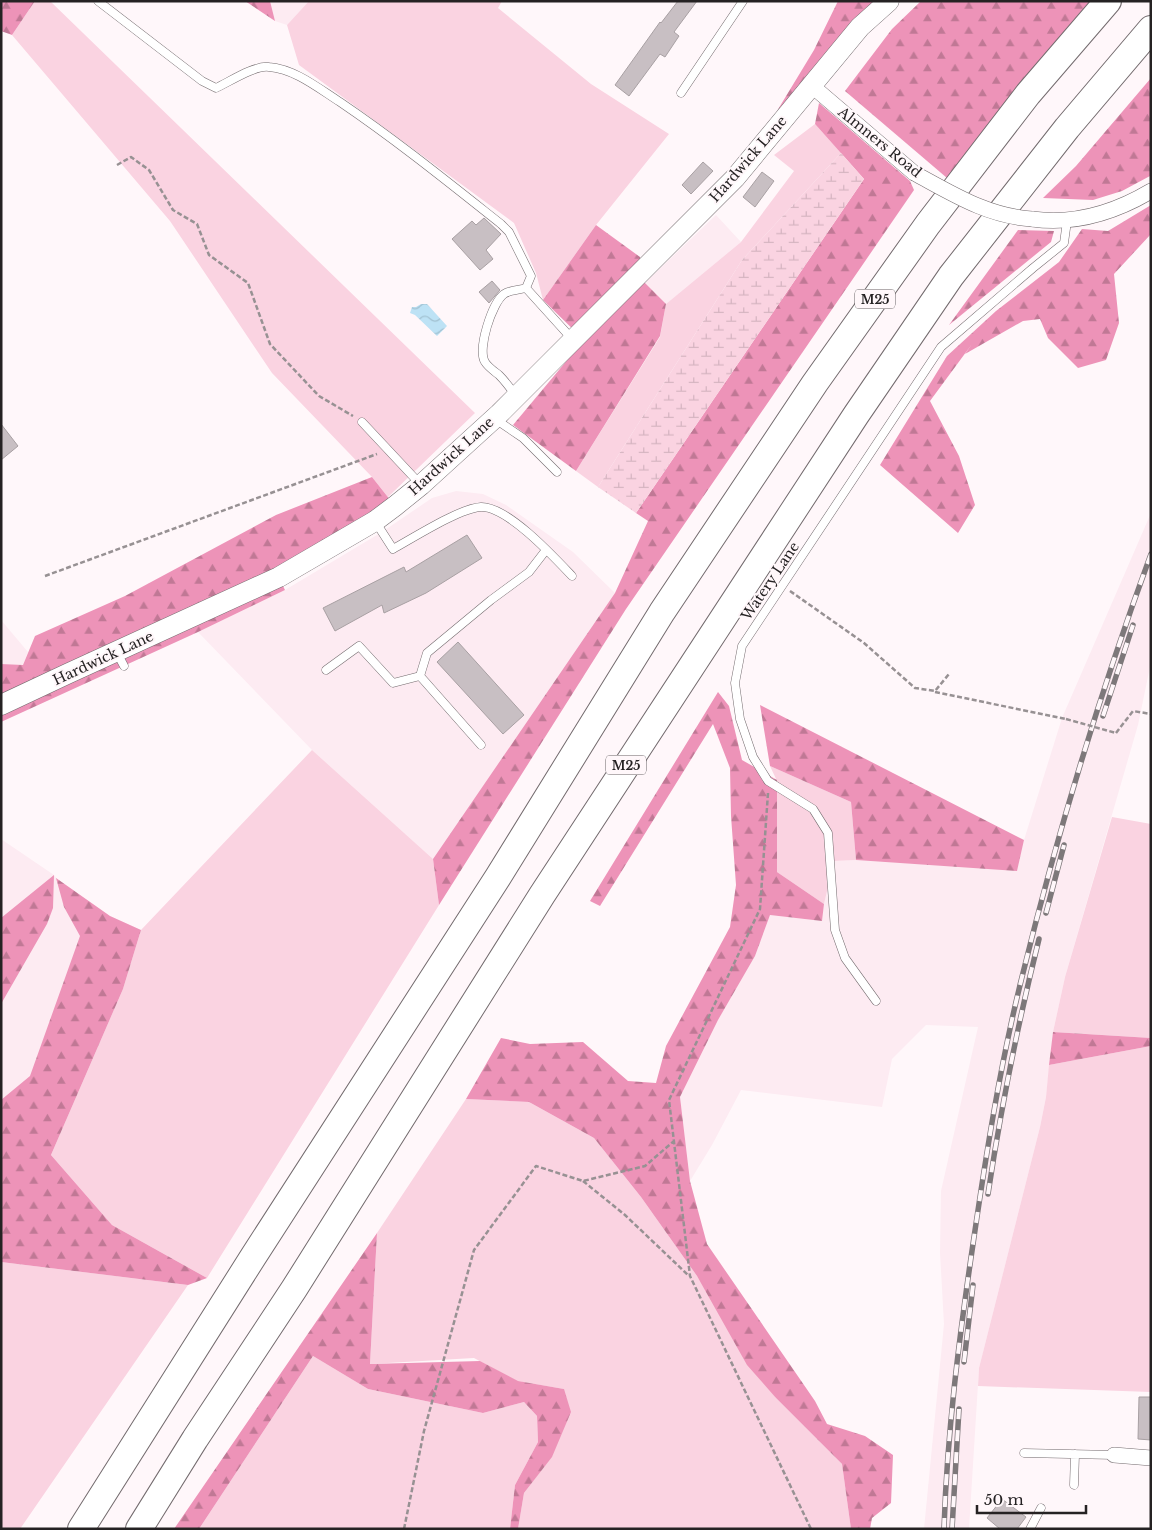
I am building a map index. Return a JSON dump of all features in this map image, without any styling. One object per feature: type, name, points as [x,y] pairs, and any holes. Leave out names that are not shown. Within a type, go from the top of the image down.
[{"type":"highway","name":"M25","points":[[81,1529],[253,1257],[498,877],[662,612],[799,408],[928,224],[1028,94],[1108,1]]},
{"type":"highway","name":"M25","points":[[139,1529],[201,1430],[294,1289],[542,895],[856,415],[951,276],[1067,128],[1151,29]]},
{"type":"street","name":"Hardwick Lane","points":[[1,705],[120,659],[279,578],[375,521],[421,485],[494,418],[735,178],[860,27],[889,1]]},
{"type":"street","name":"Almners Road","points":[[811,85],[914,173],[974,206],[997,211],[1012,217],[1067,221],[1102,214],[1129,204],[1151,191]]},
{"type":"street","points":[[1114,1455],[1151,1458]]},
{"type":"lane","points":[[98,1],[202,81],[216,88],[267,66],[284,70],[309,82],[381,130],[501,224],[509,232],[531,276],[526,288],[503,295],[496,304],[482,350],[484,361],[500,376],[516,396]]},
{"type":"lane","points":[[681,93],[743,1]]},
{"type":"lane","name":"Watery Lane","points":[[876,1001],[845,958],[835,930],[828,833],[813,809],[768,781],[753,757],[740,718],[735,683],[742,646],[941,347],[1064,243],[1067,221]]},
{"type":"lane","points":[[526,288],[572,340]]},
{"type":"lane","points":[[494,418],[523,438],[558,472]]},
{"type":"lane","points":[[362,422],[421,485]]},
{"type":"lane","points":[[375,521],[393,549],[460,513],[481,507],[495,510],[522,527],[572,576]]},
{"type":"lane","points":[[420,676],[427,653],[490,600],[529,572],[546,550]]},
{"type":"lane","points":[[326,670],[359,646],[393,683],[420,676]]},
{"type":"lane","points":[[420,676],[481,745]]},
{"type":"lane","points":[[1024,1453],[1114,1455]]},
{"type":"lane","points":[[1074,1485],[1075,1454]]},
{"type":"lane","points":[[1030,1529],[1042,1508]]},
{"type":"path","points":[[117,165],[131,157],[148,170],[173,210],[197,224],[209,255],[248,283],[270,344],[319,396],[362,422]]},
{"type":"path","points":[[45,576],[388,450]]},
{"type":"path","points":[[782,585],[864,643],[915,688],[1066,719],[1116,733],[1133,711],[1151,714]]},
{"type":"path","points":[[935,691],[949,674]]},
{"type":"path","points":[[768,781],[760,910],[669,1100],[690,1276],[811,1529]]},
{"type":"path","points":[[583,1181],[645,1166],[674,1141]]},
{"type":"path","points":[[404,1529],[424,1431],[474,1250],[536,1166],[583,1181],[625,1215],[690,1276]]},
{"type":"shaded area","points":[[270,1],[309,1],[287,25],[275,21]]},
{"type":"shaded area","points":[[716,215],[741,242],[666,304],[645,283]]},
{"type":"shaded area","points":[[456,491],[483,494],[506,505],[573,552],[615,593],[433,859],[312,750],[198,632],[285,590],[382,532],[432,498]]},
{"type":"shaded area","points":[[1151,513],[1151,662],[1138,725],[1065,977],[1053,1032],[1046,1097],[1040,1127],[979,1368],[969,1529],[924,1529],[944,1324],[940,1253],[941,1191],[978,1027],[926,1025],[892,1059],[882,1107],[741,1090],[712,1145],[690,1181],[680,1097],[718,1020],[755,956],[770,915],[822,921],[834,861],[856,860],[1017,870],[1024,840],[1062,718]]},
{"type":"shaded area","points":[[1,620],[28,652],[23,666],[1,664]]},
{"type":"shaded area","points":[[1,839],[110,916],[141,930],[1,1223]]},
{"type":"green space","points":[[1,1],[35,1],[12,35],[1,31]]},
{"type":"green space","points":[[35,1],[50,1],[475,413],[388,497],[372,477],[272,373],[170,221],[12,35]]},
{"type":"green space","points":[[245,1],[270,1],[275,21]]},
{"type":"green space","points":[[309,1],[502,1],[498,8],[591,84],[669,134],[596,225],[543,300],[536,273],[514,223],[299,65],[287,25]]},
{"type":"green space","points":[[838,1],[875,1],[777,111],[814,50]]},
{"type":"green space","points":[[921,1],[1102,1],[947,178],[845,91],[892,29]]},
{"type":"green space","points":[[1151,78],[1150,176],[1122,191],[1093,200],[1043,198],[1076,166]]},
{"type":"green space","points":[[819,103],[910,181],[914,190],[626,609],[439,905],[433,859],[615,593],[648,521],[636,513],[864,179],[815,124]]},
{"type":"green space","points":[[815,124],[841,153],[742,260],[598,487],[576,471],[660,337],[666,304],[741,242],[794,171],[774,155]]},
{"type":"green space","points":[[841,153],[864,179],[636,513],[598,487],[742,260]]},
{"type":"green space","points":[[1151,205],[1151,234],[1114,274],[1119,323],[1106,360],[1078,368],[1048,338],[1040,319],[1023,321],[965,354],[972,344],[930,401],[959,456],[975,505],[958,533],[880,465],[947,356],[996,311],[1059,262],[1082,229],[1108,231]]},
{"type":"green space","points":[[596,225],[640,257],[645,283],[666,304],[660,336],[576,471],[513,425],[584,340],[543,300]]},
{"type":"green space","points":[[1018,230],[1054,231],[1051,242],[949,325]]},
{"type":"green space","points":[[372,477],[395,506],[279,578],[285,590],[1,722],[1,664],[23,665],[35,636],[125,596],[276,515]]},
{"type":"green space","points":[[718,692],[729,706],[742,760],[777,780],[777,872],[824,904],[822,921],[770,915],[755,956],[718,1020],[680,1097],[690,1181],[707,1244],[815,1401],[827,1424],[865,1436],[893,1455],[891,1503],[872,1518],[870,1529],[851,1529],[842,1464],[776,1398],[747,1365],[697,1276],[641,1197],[594,1138],[529,1102],[466,1099],[501,1038],[530,1044],[583,1042],[628,1081],[656,1083],[666,1046],[730,927],[736,885],[730,768],[713,724],[600,906],[590,901]]},
{"type":"green space","points":[[760,705],[1024,840],[1017,871],[856,860],[851,802],[770,766]]},
{"type":"green space","points":[[312,750],[433,859],[439,905],[207,1278],[112,1225],[51,1155],[123,989],[141,930]]},
{"type":"green space","points":[[770,766],[851,802],[856,860],[834,861],[824,904],[777,872],[777,781]]},
{"type":"green space","points":[[1112,817],[1151,824],[1151,1038],[1053,1032],[1065,977]]},
{"type":"green space","points":[[54,875],[53,908],[47,924],[1,1004],[1,918]]},
{"type":"green space","points":[[56,878],[110,916],[141,930],[123,989],[51,1155],[112,1225],[207,1278],[188,1285],[1,1262],[1,1100],[30,1076],[80,936],[64,907]]},
{"type":"green space","points":[[1053,1032],[1151,1038],[1151,1046],[1049,1065]]},
{"type":"green space","points":[[1151,1046],[1151,1392],[978,1386],[979,1368],[1040,1127],[1046,1097],[1049,1065]]},
{"type":"green space","points":[[466,1099],[529,1102],[594,1138],[641,1197],[697,1276],[776,1398],[842,1464],[851,1529],[518,1529],[524,1493],[552,1456],[564,1389],[517,1381],[474,1358],[370,1364],[377,1233]]},
{"type":"green space","points":[[377,1233],[370,1364],[480,1361],[518,1381],[564,1389],[571,1412],[552,1457],[524,1493],[518,1529],[510,1529],[515,1485],[538,1442],[537,1416],[524,1402],[483,1413],[368,1389],[313,1356],[199,1529],[174,1529]]},
{"type":"green space","points":[[1,1262],[188,1285],[20,1529],[1,1529]]},
{"type":"green space","points":[[313,1356],[368,1389],[483,1413],[524,1402],[537,1416],[538,1442],[515,1485],[510,1529],[199,1529]]},
{"type":"water","points":[[427,304],[447,326],[437,336],[415,315],[410,313],[412,307]]},
{"type":"building","points":[[678,1],[697,1],[674,32],[679,36],[665,57],[660,54],[629,96],[615,85],[660,22]]},
{"type":"building","points":[[703,162],[713,171],[691,194],[682,185]]},
{"type":"building","points":[[762,172],[774,181],[755,207],[743,197]]},
{"type":"building","points":[[484,218],[501,234],[486,250],[493,259],[480,270],[452,239],[472,221],[476,225]]},
{"type":"building","points":[[492,281],[500,290],[489,303],[479,292]]},
{"type":"building","points":[[1,424],[18,446],[1,460]]},
{"type":"building","points":[[467,535],[482,558],[426,593],[384,613],[382,605],[335,631],[323,608],[404,567],[406,572]]},
{"type":"building","points":[[458,642],[524,715],[503,734],[437,662]]},
{"type":"building","points":[[1139,1397],[1151,1397],[1151,1440],[1138,1439]]},
{"type":"building","points":[[1002,1499],[1026,1517],[1017,1529],[1000,1529],[987,1518]]},
{"type":"railway","points":[[944,1529],[954,1386],[963,1315],[988,1144],[1007,1043],[1036,923],[1080,764],[1151,554]]},
{"type":"railway","points":[[1103,716],[1133,625]]},
{"type":"railway","points":[[1046,913],[1064,845]]},
{"type":"railway","points":[[988,1194],[1010,1066],[1039,939]]},
{"type":"railway","points":[[964,1362],[973,1285]]},
{"type":"railway","points":[[952,1529],[959,1409]]}]
